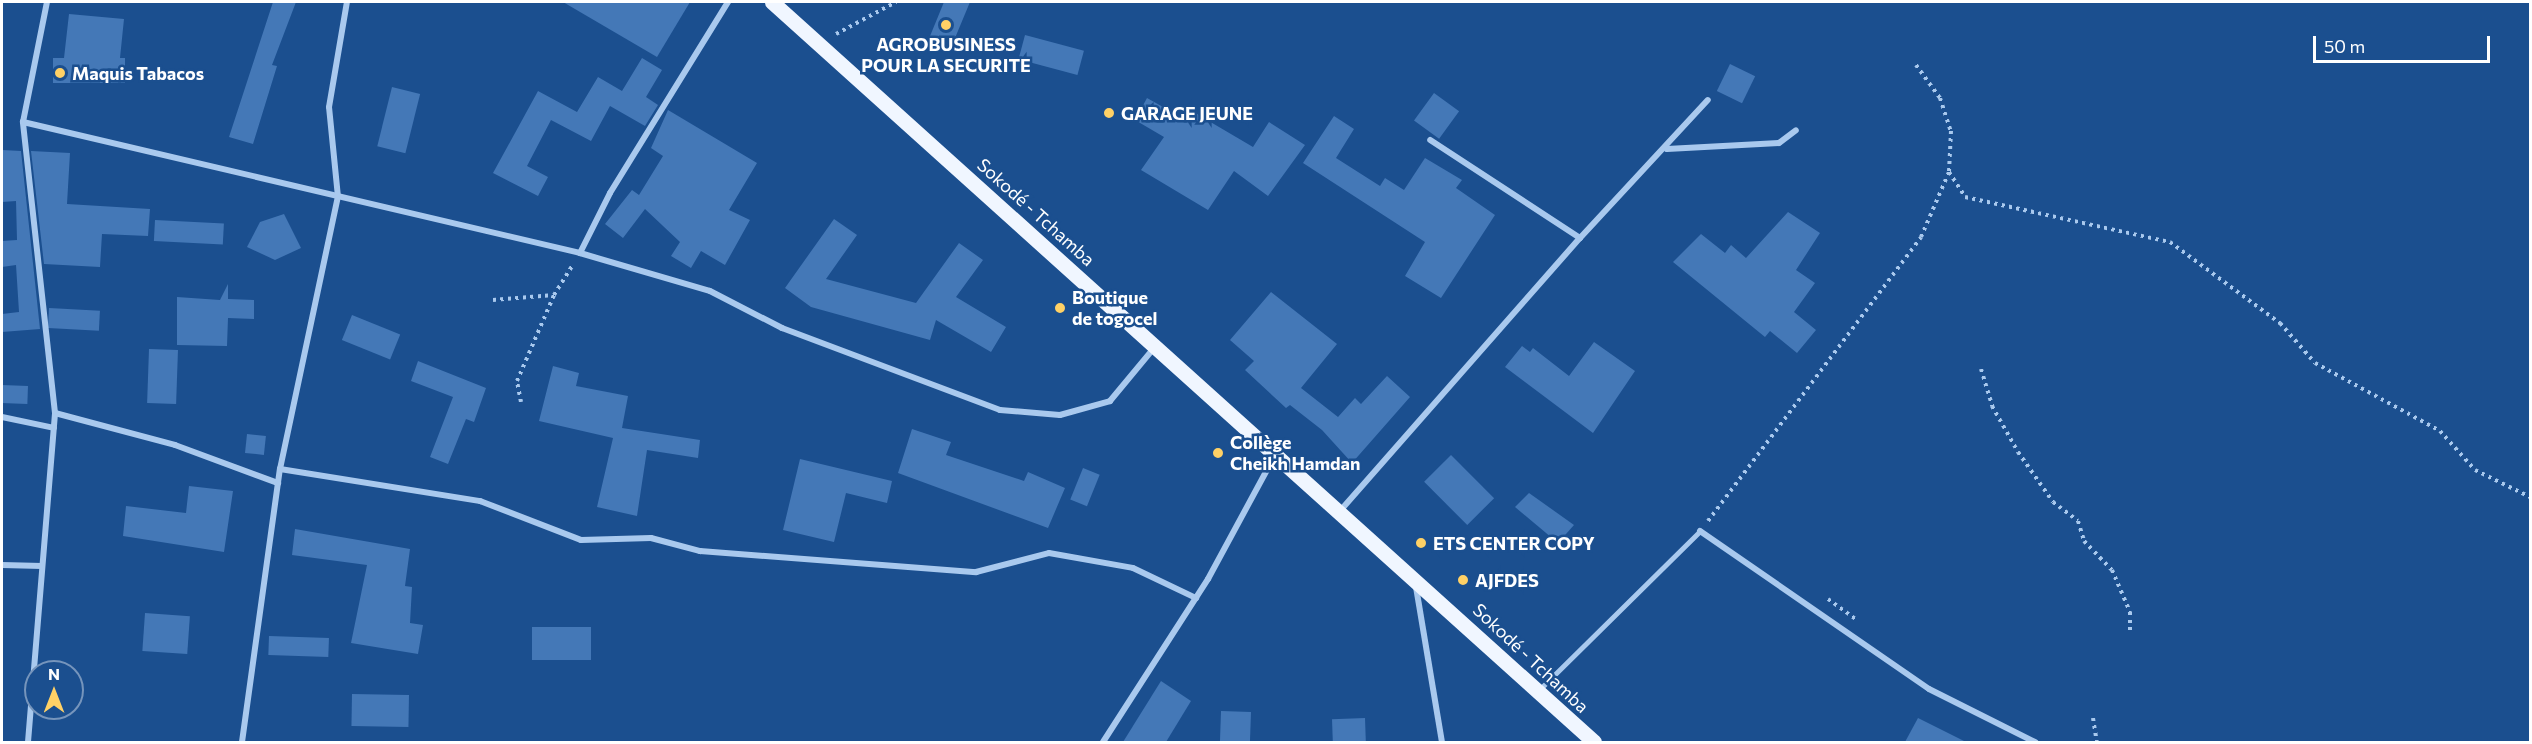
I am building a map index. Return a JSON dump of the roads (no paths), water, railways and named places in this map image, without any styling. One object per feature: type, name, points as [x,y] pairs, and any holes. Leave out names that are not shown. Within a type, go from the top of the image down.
[{"type":"main road","name":"Sokodé - Tchamba","points":[[772,2],[1276,453],[1594,742]]},
{"type":"street","points":[[28,742],[55,413],[23,122],[47,2]]},
{"type":"street","points":[[242,742],[280,469],[338,197],[329,107],[347,2]]},
{"type":"street","points":[[580,253],[610,194],[728,2]]},
{"type":"street","points":[[1340,511],[1580,238],[1667,149],[1708,100]]},
{"type":"street","points":[[23,122],[580,253],[710,291],[782,328],[1000,411],[1060,415],[1110,401],[1156,346]]},
{"type":"street","points":[[1667,149],[1779,143],[1796,130]]},
{"type":"street","points":[[1430,140],[1580,238]]},
{"type":"street","points":[[55,413],[175,445],[278,483]]},
{"type":"street","points":[[2,417],[54,429]]},
{"type":"street","points":[[1102,742],[1196,598],[1276,453]]},
{"type":"street","points":[[280,469],[480,501],[580,540],[651,538],[700,551],[976,572],[1049,553],[1133,568],[1196,598]]},
{"type":"street","points":[[1700,531],[1911,677],[2035,742]]},
{"type":"street","points":[[2,565],[42,566]]},
{"type":"street","points":[[1414,578],[1442,742]]},
{"type":"lane","points":[[1538,691],[1700,531]]},
{"type":"place","name":"AGROBUSINESS POUR LA SECURITE","points":[[946,25]]},
{"type":"place","name":"Maquis Tabacos","points":[[60,73]]},
{"type":"place","name":"GARAGE JEUNE","points":[[1109,113]]},
{"type":"place","name":"Boutique de togocel","points":[[1060,308]]},
{"type":"place","name":"Collège Cheikh Hamdan","points":[[1218,453]]},
{"type":"place","name":"ETS CENTER COPY","points":[[1421,543]]},
{"type":"place","name":"AJFDES","points":[[1463,580]]}]
